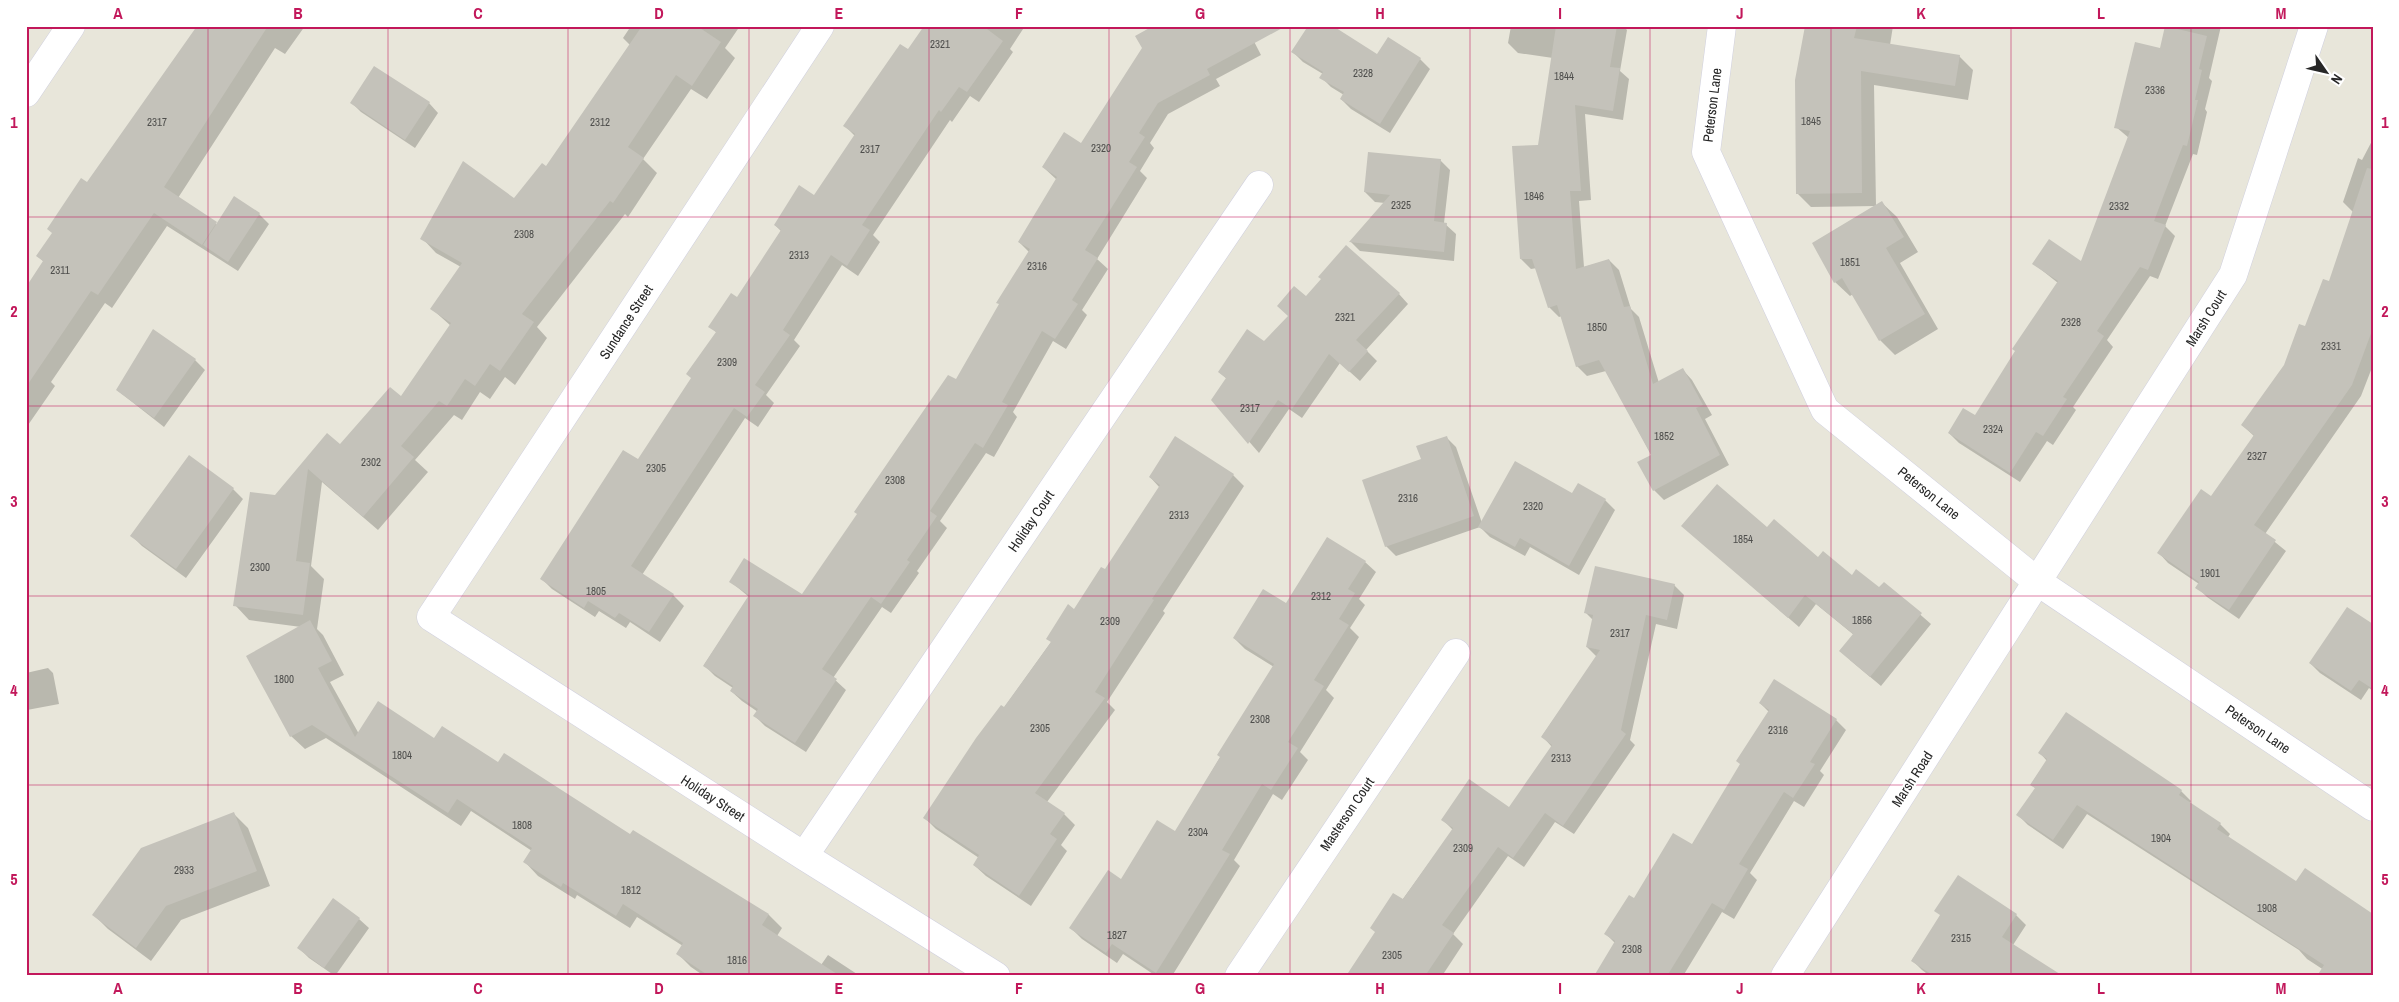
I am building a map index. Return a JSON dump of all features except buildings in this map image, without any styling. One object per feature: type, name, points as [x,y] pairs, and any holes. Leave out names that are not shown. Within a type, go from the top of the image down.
[{"type":"street","points":[[26,93],[71,26]]},
{"type":"street","name":"Sundance Street","points":[[431,617],[820,26]]},
{"type":"street","name":"Peterson Lane","points":[[1722,26],[1706,152],[1825,410],[2038,582],[2373,807]]},
{"type":"street","name":"Marsh Court","points":[[2038,582],[2233,275],[2314,26]]},
{"type":"street","name":"Holiday Court","points":[[804,856],[1259,185]]},
{"type":"street","name":"Marsh Road","points":[[1790,974],[2038,582]]},
{"type":"street","name":"Holiday Street","points":[[431,617],[804,856],[996,976]]},
{"type":"street","name":"Masterson Court","points":[[1238,976],[1456,653]]}]
